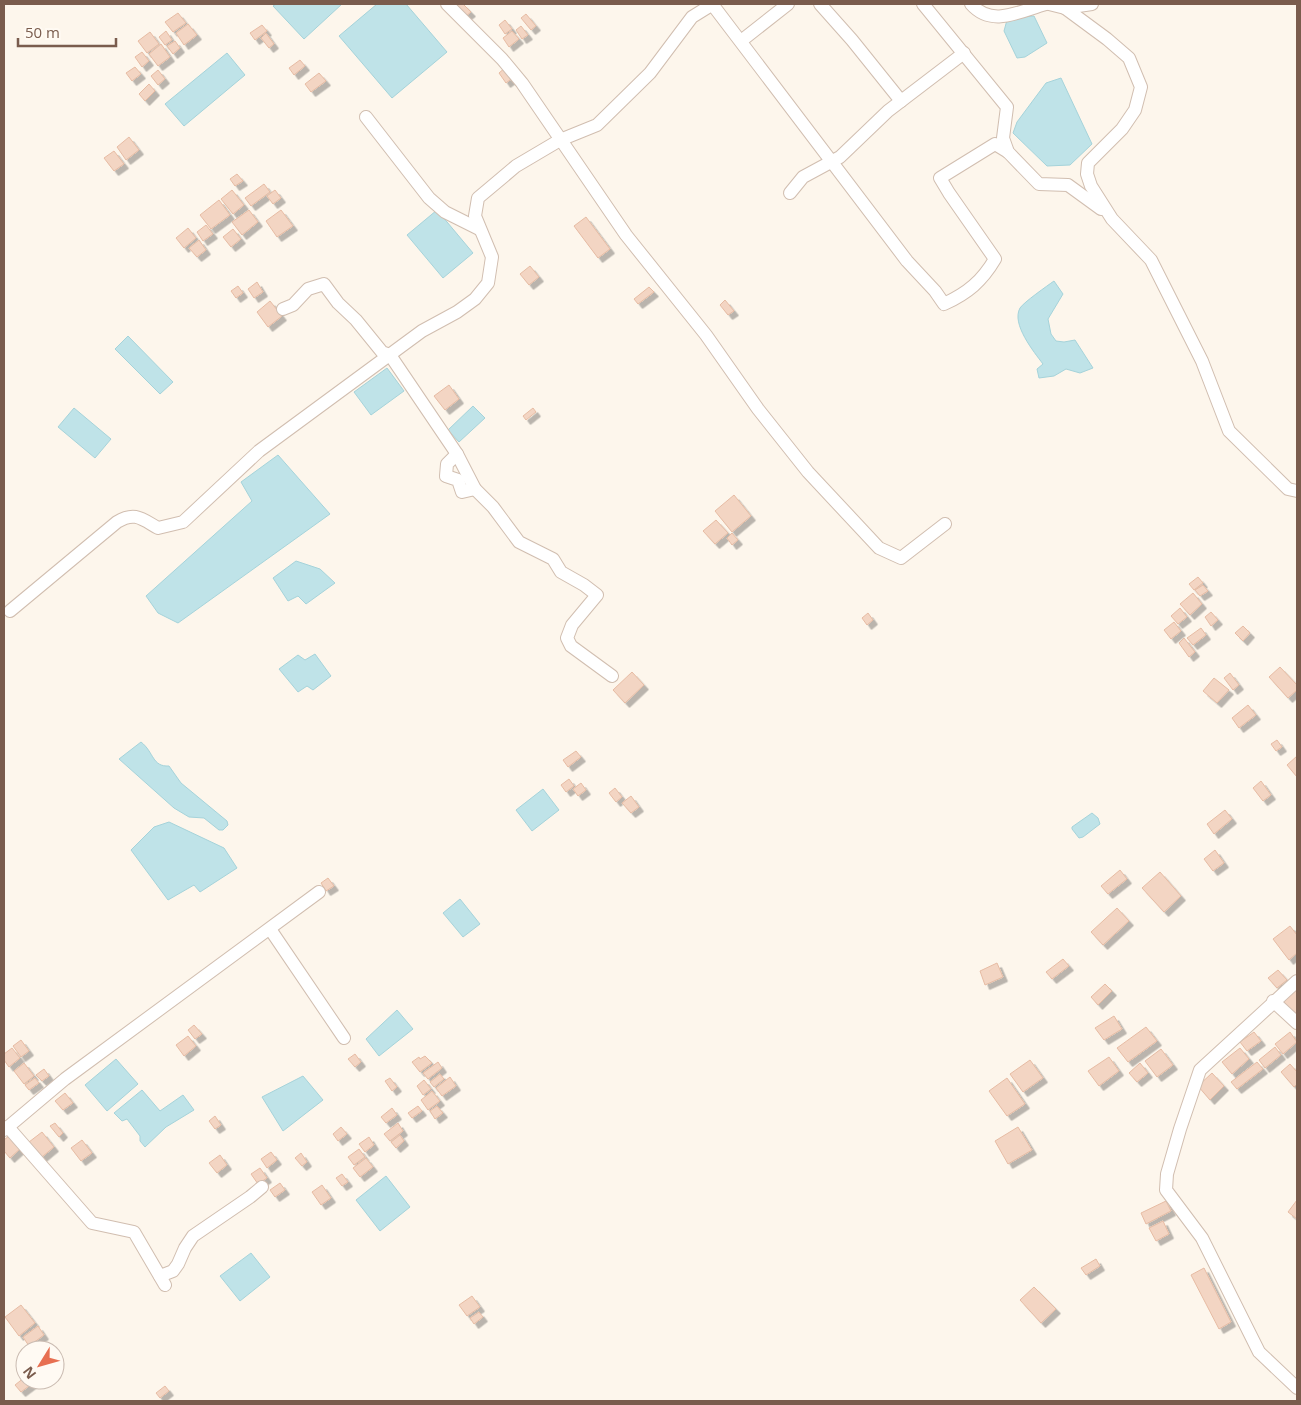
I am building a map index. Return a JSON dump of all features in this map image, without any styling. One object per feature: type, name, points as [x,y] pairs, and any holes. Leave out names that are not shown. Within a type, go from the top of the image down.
[{"type":"street","points":[[447,4],[502,59],[517,77],[626,235],[706,335],[758,408],[808,472],[879,548],[901,558],[945,524]]},
{"type":"street","points":[[10,610],[126,516],[137,516],[158,528],[183,522],[259,451],[422,331],[457,312],[475,299],[488,284],[492,257],[475,216],[478,198],[516,166],[560,140],[597,125],[650,73],[692,17],[712,4],[907,261],[935,291],[944,304],[963,295],[985,275],[996,259],[948,193],[940,178],[996,144],[1008,152],[1038,184],[1068,185],[1091,201],[1112,219],[1151,260],[1202,361],[1229,431],[1288,489],[1297,491]]},
{"type":"street","points":[[741,42],[788,4]]},
{"type":"street","points":[[820,4],[852,40],[900,101]]},
{"type":"street","points":[[923,4],[1007,107],[1003,138],[1008,152]]},
{"type":"street","points":[[971,4],[985,15],[997,18],[1047,4],[1065,8],[1092,4]]},
{"type":"street","points":[[1065,8],[1129,58],[1141,87],[1135,110],[1122,129],[1088,163],[1087,174],[1091,186],[1112,219]]},
{"type":"street","points":[[790,193],[803,177],[840,157],[888,111],[964,53]]},
{"type":"street","points":[[366,117],[429,198],[445,212],[479,229]]},
{"type":"street","points":[[283,308],[293,305],[308,289],[324,284],[338,303],[356,320],[382,352],[390,355],[457,454],[475,489],[493,506],[520,542],[553,559],[560,572],[584,585],[597,595],[572,625],[567,638],[571,646],[612,676]]},
{"type":"street","points":[[457,454],[447,464],[446,476],[458,480],[462,492],[475,489]]},
{"type":"street","points":[[262,1187],[193,1236],[178,1264],[162,1281],[134,1232],[92,1223],[6,1129],[65,1079],[320,892]]},
{"type":"street","points":[[270,930],[344,1038]]},
{"type":"street","points":[[1297,981],[1200,1070],[1167,1174],[1166,1190],[1202,1238],[1259,1352],[1297,1388]]},
{"type":"street","points":[[1273,1001],[1297,1023]]},
{"type":"water","points":[[276,4],[342,4],[304,39],[273,6]]},
{"type":"water","points":[[377,4],[406,4],[447,52],[392,98],[339,36]]},
{"type":"water","points":[[1034,16],[1047,43],[1025,57],[1017,58],[1004,31],[1007,20],[1015,17]]},
{"type":"water","points":[[227,53],[245,75],[184,126],[165,104]]},
{"type":"water","points":[[1061,78],[1092,144],[1070,165],[1047,166],[1013,133],[1017,122],[1046,83]]},
{"type":"water","points":[[437,210],[473,253],[443,278],[407,235]]},
{"type":"water","points":[[1054,281],[1063,294],[1048,319],[1051,334],[1056,341],[1075,340],[1093,368],[1080,373],[1066,369],[1054,376],[1039,378],[1037,369],[1043,364],[1025,338],[1018,315],[1022,305]]},
{"type":"water","points":[[128,336],[173,382],[160,394],[115,349]]},
{"type":"water","points":[[387,368],[404,391],[371,415],[354,392]]},
{"type":"water","points":[[473,406],[485,418],[459,442],[448,430]]},
{"type":"water","points":[[74,408],[111,439],[95,458],[58,427]]},
{"type":"water","points":[[278,455],[330,514],[178,623],[158,613],[146,596],[252,501],[241,482]]},
{"type":"water","points":[[296,561],[320,569],[335,583],[306,604],[298,596],[288,601],[273,578]]},
{"type":"water","points":[[315,654],[331,676],[313,690],[307,686],[298,692],[279,669],[298,655],[305,660]]},
{"type":"water","points":[[141,742],[159,764],[169,766],[181,783],[227,821],[228,825],[223,830],[219,830],[204,818],[189,817],[174,808],[119,759]]},
{"type":"water","points":[[543,789],[559,810],[532,831],[516,810]]},
{"type":"water","points":[[1092,813],[1098,818],[1100,824],[1079,838],[1072,827]]},
{"type":"water","points":[[169,822],[224,848],[237,868],[200,892],[194,885],[168,900],[131,850],[154,827]]},
{"type":"water","points":[[460,899],[480,924],[463,937],[443,913]]},
{"type":"water","points":[[397,1010],[413,1029],[379,1056],[366,1039]]},
{"type":"water","points":[[116,1059],[138,1084],[107,1111],[85,1085]]},
{"type":"water","points":[[303,1076],[323,1100],[283,1131],[262,1097]]},
{"type":"water","points":[[142,1090],[160,1111],[183,1095],[194,1110],[166,1127],[145,1147],[140,1141],[140,1136],[127,1119],[122,1121],[114,1113]]},
{"type":"water","points":[[386,1176],[410,1207],[380,1231],[356,1200]]},
{"type":"water","points":[[251,1253],[270,1277],[240,1301],[220,1276]]},
{"type":"building","points":[[454,4],[463,4],[471,12],[466,16]]},
{"type":"building","points":[[178,13],[186,23],[173,32],[165,22]]},
{"type":"building","points":[[526,14],[536,26],[531,30],[521,18]]},
{"type":"building","points":[[505,20],[512,29],[505,34],[499,25]]},
{"type":"building","points":[[188,24],[197,35],[184,45],[176,33]]},
{"type":"building","points":[[262,25],[267,31],[255,40],[250,33]]},
{"type":"building","points":[[521,26],[528,35],[522,39],[516,30]]},
{"type":"building","points":[[166,31],[172,40],[165,45],[159,37]]},
{"type":"building","points":[[512,31],[519,39],[509,47],[503,38]]},
{"type":"building","points":[[150,32],[159,44],[147,53],[138,41]]},
{"type":"building","points":[[266,33],[274,44],[269,48],[261,38]]},
{"type":"building","points":[[175,41],[180,48],[173,54],[167,46]]},
{"type":"building","points":[[161,44],[170,57],[158,66],[149,54]]},
{"type":"building","points":[[142,52],[149,61],[142,67],[135,57]]},
{"type":"building","points":[[300,60],[305,66],[294,75],[289,68]]},
{"type":"building","points":[[135,67],[141,74],[132,81],[126,73]]},
{"type":"building","points":[[506,67],[514,77],[506,83],[499,73]]},
{"type":"building","points":[[158,70],[165,79],[158,85],[151,76]]},
{"type":"building","points":[[319,73],[326,81],[311,92],[305,84]]},
{"type":"building","points":[[149,84],[155,91],[145,101],[139,94]]},
{"type":"building","points":[[129,137],[139,150],[126,160],[117,147]]},
{"type":"building","points":[[114,151],[124,164],[114,171],[104,158]]},
{"type":"building","points":[[237,174],[243,181],[235,186],[230,179]]},
{"type":"building","points":[[264,184],[270,192],[251,206],[245,198]]},
{"type":"building","points":[[232,190],[244,205],[233,214],[221,199]]},
{"type":"building","points":[[275,190],[281,198],[273,204],[267,196]]},
{"type":"building","points":[[219,200],[230,215],[211,229],[200,215]]},
{"type":"building","points":[[249,210],[258,222],[242,235],[232,222]]},
{"type":"building","points":[[281,210],[293,226],[277,237],[266,221]]},
{"type":"building","points":[[586,217],[610,249],[598,258],[574,226]]},
{"type":"building","points":[[206,225],[213,234],[203,241],[197,232]]},
{"type":"building","points":[[188,228],[196,238],[184,248],[176,238]]},
{"type":"building","points":[[233,229],[241,239],[231,247],[223,237]]},
{"type":"building","points":[[199,240],[206,250],[197,257],[189,248]]},
{"type":"building","points":[[530,266],[539,277],[529,285],[520,274]]},
{"type":"building","points":[[257,282],[263,292],[254,298],[248,289]]},
{"type":"building","points":[[238,286],[243,293],[236,298],[231,291]]},
{"type":"building","points":[[649,287],[654,292],[638,304],[634,299]]},
{"type":"building","points":[[725,300],[734,311],[728,315],[720,305]]},
{"type":"building","points":[[270,301],[282,316],[268,327],[257,312]]},
{"type":"building","points":[[449,385],[459,399],[445,410],[434,396]]},
{"type":"building","points":[[533,408],[536,412],[526,420],[523,416]]},
{"type":"building","points":[[734,495],[751,516],[732,532],[715,511]]},
{"type":"building","points":[[716,520],[728,533],[715,544],[703,531]]},
{"type":"building","points":[[732,533],[738,540],[732,545],[727,538]]},
{"type":"building","points":[[1198,577],[1203,583],[1194,590],[1189,584]]},
{"type":"building","points":[[1203,585],[1208,591],[1200,596],[1195,590]]},
{"type":"building","points":[[1193,593],[1202,604],[1190,615],[1180,604]]},
{"type":"building","points":[[1180,608],[1187,617],[1178,624],[1171,616]]},
{"type":"building","points":[[1211,612],[1218,620],[1211,626],[1205,617]]},
{"type":"building","points":[[868,613],[873,620],[867,625],[862,618]]},
{"type":"building","points":[[1174,622],[1181,631],[1171,639],[1164,630]]},
{"type":"building","points":[[1243,626],[1250,633],[1243,641],[1235,633]]},
{"type":"building","points":[[1201,628],[1206,635],[1193,645],[1187,638]]},
{"type":"building","points":[[1184,638],[1195,652],[1189,657],[1179,643]]},
{"type":"building","points":[[1280,667],[1297,685],[1297,690],[1288,698],[1269,677]]},
{"type":"building","points":[[632,672],[644,685],[625,703],[613,690]]},
{"type":"building","points":[[1230,673],[1239,685],[1233,690],[1224,678]]},
{"type":"building","points":[[1214,678],[1229,690],[1217,703],[1203,691]]},
{"type":"building","points":[[1248,705],[1256,715],[1239,728],[1232,718]]},
{"type":"building","points":[[1277,740],[1282,747],[1276,751],[1271,744]]},
{"type":"building","points":[[576,751],[581,757],[568,767],[563,760]]},
{"type":"building","points":[[1297,756],[1297,777],[1287,765]]},
{"type":"building","points":[[569,779],[574,786],[566,792],[561,785]]},
{"type":"building","points":[[1261,781],[1271,795],[1263,801],[1253,788]]},
{"type":"building","points":[[581,783],[586,790],[578,796],[573,789]]},
{"type":"building","points":[[615,788],[622,797],[616,802],[609,793]]},
{"type":"building","points":[[631,796],[639,807],[631,813],[622,803]]},
{"type":"building","points":[[1225,810],[1232,819],[1214,834],[1207,824]]},
{"type":"building","points":[[1215,850],[1224,863],[1213,871],[1204,859]]},
{"type":"building","points":[[1120,870],[1127,879],[1108,894],[1101,886]]},
{"type":"building","points":[[1160,872],[1181,896],[1164,912],[1142,888]]},
{"type":"building","points":[[328,878],[334,886],[326,891],[321,883]]},
{"type":"building","points":[[1117,908],[1129,921],[1103,945],[1091,932]]},
{"type":"building","points":[[1290,926],[1297,935],[1297,953],[1289,960],[1273,939]]},
{"type":"building","points":[[1063,959],[1069,966],[1052,979],[1046,972]]},
{"type":"building","points":[[997,963],[1003,977],[985,985],[980,971]]},
{"type":"building","points":[[1278,970],[1287,980],[1277,988],[1268,978]]},
{"type":"building","points":[[1105,984],[1112,991],[1098,1005],[1091,997]]},
{"type":"building","points":[[1297,988],[1297,1015],[1283,1001]]},
{"type":"building","points":[[1114,1016],[1122,1029],[1104,1040],[1095,1028]]},
{"type":"building","points":[[194,1025],[202,1034],[195,1039],[188,1030]]},
{"type":"building","points":[[1146,1027],[1157,1041],[1128,1062],[1117,1048]]},
{"type":"building","points":[[1254,1032],[1261,1041],[1247,1051],[1240,1042]]},
{"type":"building","points":[[1290,1032],[1297,1042],[1283,1054],[1275,1044]]},
{"type":"building","points":[[188,1036],[196,1046],[184,1056],[176,1045]]},
{"type":"building","points":[[21,1040],[29,1051],[21,1057],[13,1046]]},
{"type":"building","points":[[1275,1047],[1281,1055],[1265,1068],[1259,1060]]},
{"type":"building","points":[[12,1048],[20,1058],[9,1067],[4,1060],[4,1054]]},
{"type":"building","points":[[1240,1048],[1249,1059],[1232,1074],[1222,1062]]},
{"type":"building","points":[[1161,1049],[1173,1065],[1157,1077],[1145,1061]]},
{"type":"building","points":[[355,1054],[361,1062],[355,1067],[348,1059]]},
{"type":"building","points":[[425,1056],[432,1063],[420,1072],[412,1062],[419,1057],[420,1059]]},
{"type":"building","points":[[1109,1057],[1119,1071],[1099,1086],[1088,1071]]},
{"type":"building","points":[[1030,1060],[1043,1078],[1023,1092],[1010,1074]]},
{"type":"building","points":[[438,1062],[442,1068],[428,1079],[423,1073]]},
{"type":"building","points":[[1257,1062],[1263,1069],[1237,1089],[1231,1082]]},
{"type":"building","points":[[24,1063],[34,1076],[24,1084],[14,1071]]},
{"type":"building","points":[[1140,1063],[1148,1073],[1137,1082],[1129,1073]]},
{"type":"building","points":[[1290,1064],[1297,1072],[1297,1084],[1294,1087],[1281,1072]]},
{"type":"building","points":[[44,1069],[49,1076],[42,1081],[36,1075]]},
{"type":"building","points":[[1212,1073],[1224,1086],[1210,1100],[1198,1086]]},
{"type":"building","points":[[440,1074],[444,1079],[434,1087],[430,1082]]},
{"type":"building","points":[[450,1077],[456,1086],[442,1096],[436,1088]]},
{"type":"building","points":[[35,1078],[39,1083],[29,1090],[25,1085]]},
{"type":"building","points":[[390,1078],[397,1087],[392,1091],[385,1081]]},
{"type":"building","points":[[1007,1078],[1025,1104],[1007,1116],[989,1091]]},
{"type":"building","points":[[424,1080],[431,1089],[423,1095],[417,1086]]},
{"type":"building","points":[[432,1091],[440,1101],[428,1110],[421,1100]]},
{"type":"building","points":[[65,1093],[73,1103],[63,1110],[55,1101]]},
{"type":"building","points":[[418,1106],[422,1111],[412,1118],[408,1113]]},
{"type":"building","points":[[437,1106],[443,1113],[435,1119],[430,1111]]},
{"type":"building","points":[[392,1108],[397,1115],[386,1123],[381,1117]]},
{"type":"building","points":[[215,1116],[221,1125],[215,1129],[209,1121]]},
{"type":"building","points":[[55,1123],[63,1133],[59,1137],[50,1126]]},
{"type":"building","points":[[398,1123],[403,1131],[390,1141],[384,1134]]},
{"type":"building","points":[[341,1127],[347,1134],[338,1141],[333,1134]]},
{"type":"building","points":[[1018,1127],[1032,1150],[1008,1164],[995,1141]]},
{"type":"building","points":[[42,1132],[54,1147],[42,1157],[29,1142]]},
{"type":"building","points":[[10,1135],[21,1148],[10,1158],[4,1151],[4,1140]]},
{"type":"building","points":[[400,1135],[404,1141],[396,1148],[391,1142]]},
{"type":"building","points":[[369,1137],[374,1145],[365,1152],[359,1144]]},
{"type":"building","points":[[82,1140],[92,1153],[81,1161],[71,1148]]},
{"type":"building","points":[[359,1149],[365,1157],[354,1165],[348,1157]]},
{"type":"building","points":[[271,1152],[277,1160],[267,1168],[261,1159]]},
{"type":"building","points":[[301,1153],[307,1162],[302,1166],[295,1158]]},
{"type":"building","points":[[220,1155],[227,1165],[217,1173],[209,1163]]},
{"type":"building","points":[[366,1158],[373,1167],[360,1177],[353,1168]]},
{"type":"building","points":[[260,1168],[267,1178],[258,1184],[251,1174]]},
{"type":"building","points":[[342,1174],[348,1182],[342,1186],[336,1178]]},
{"type":"building","points":[[280,1183],[285,1190],[275,1197],[270,1190]]},
{"type":"building","points":[[322,1185],[331,1198],[321,1205],[312,1192]]},
{"type":"building","points":[[1297,1200],[1297,1219],[1288,1212]]},
{"type":"building","points":[[1166,1201],[1171,1211],[1146,1224],[1141,1213]]},
{"type":"building","points":[[1163,1221],[1169,1234],[1156,1241],[1149,1228]]},
{"type":"building","points":[[1096,1259],[1100,1266],[1086,1275],[1081,1268]]},
{"type":"building","points":[[1204,1268],[1231,1322],[1219,1329],[1191,1275]]},
{"type":"building","points":[[1034,1287],[1056,1309],[1041,1323],[1020,1300]]},
{"type":"building","points":[[472,1296],[480,1307],[467,1316],[459,1305]]},
{"type":"building","points":[[21,1305],[35,1323],[19,1336],[5,1317]]},
{"type":"building","points":[[479,1312],[483,1317],[474,1324],[470,1318]]},
{"type":"building","points":[[38,1326],[44,1335],[37,1340],[25,1340],[23,1337]]},
{"type":"building","points":[[165,1386],[169,1391],[160,1398],[156,1393]]}]
